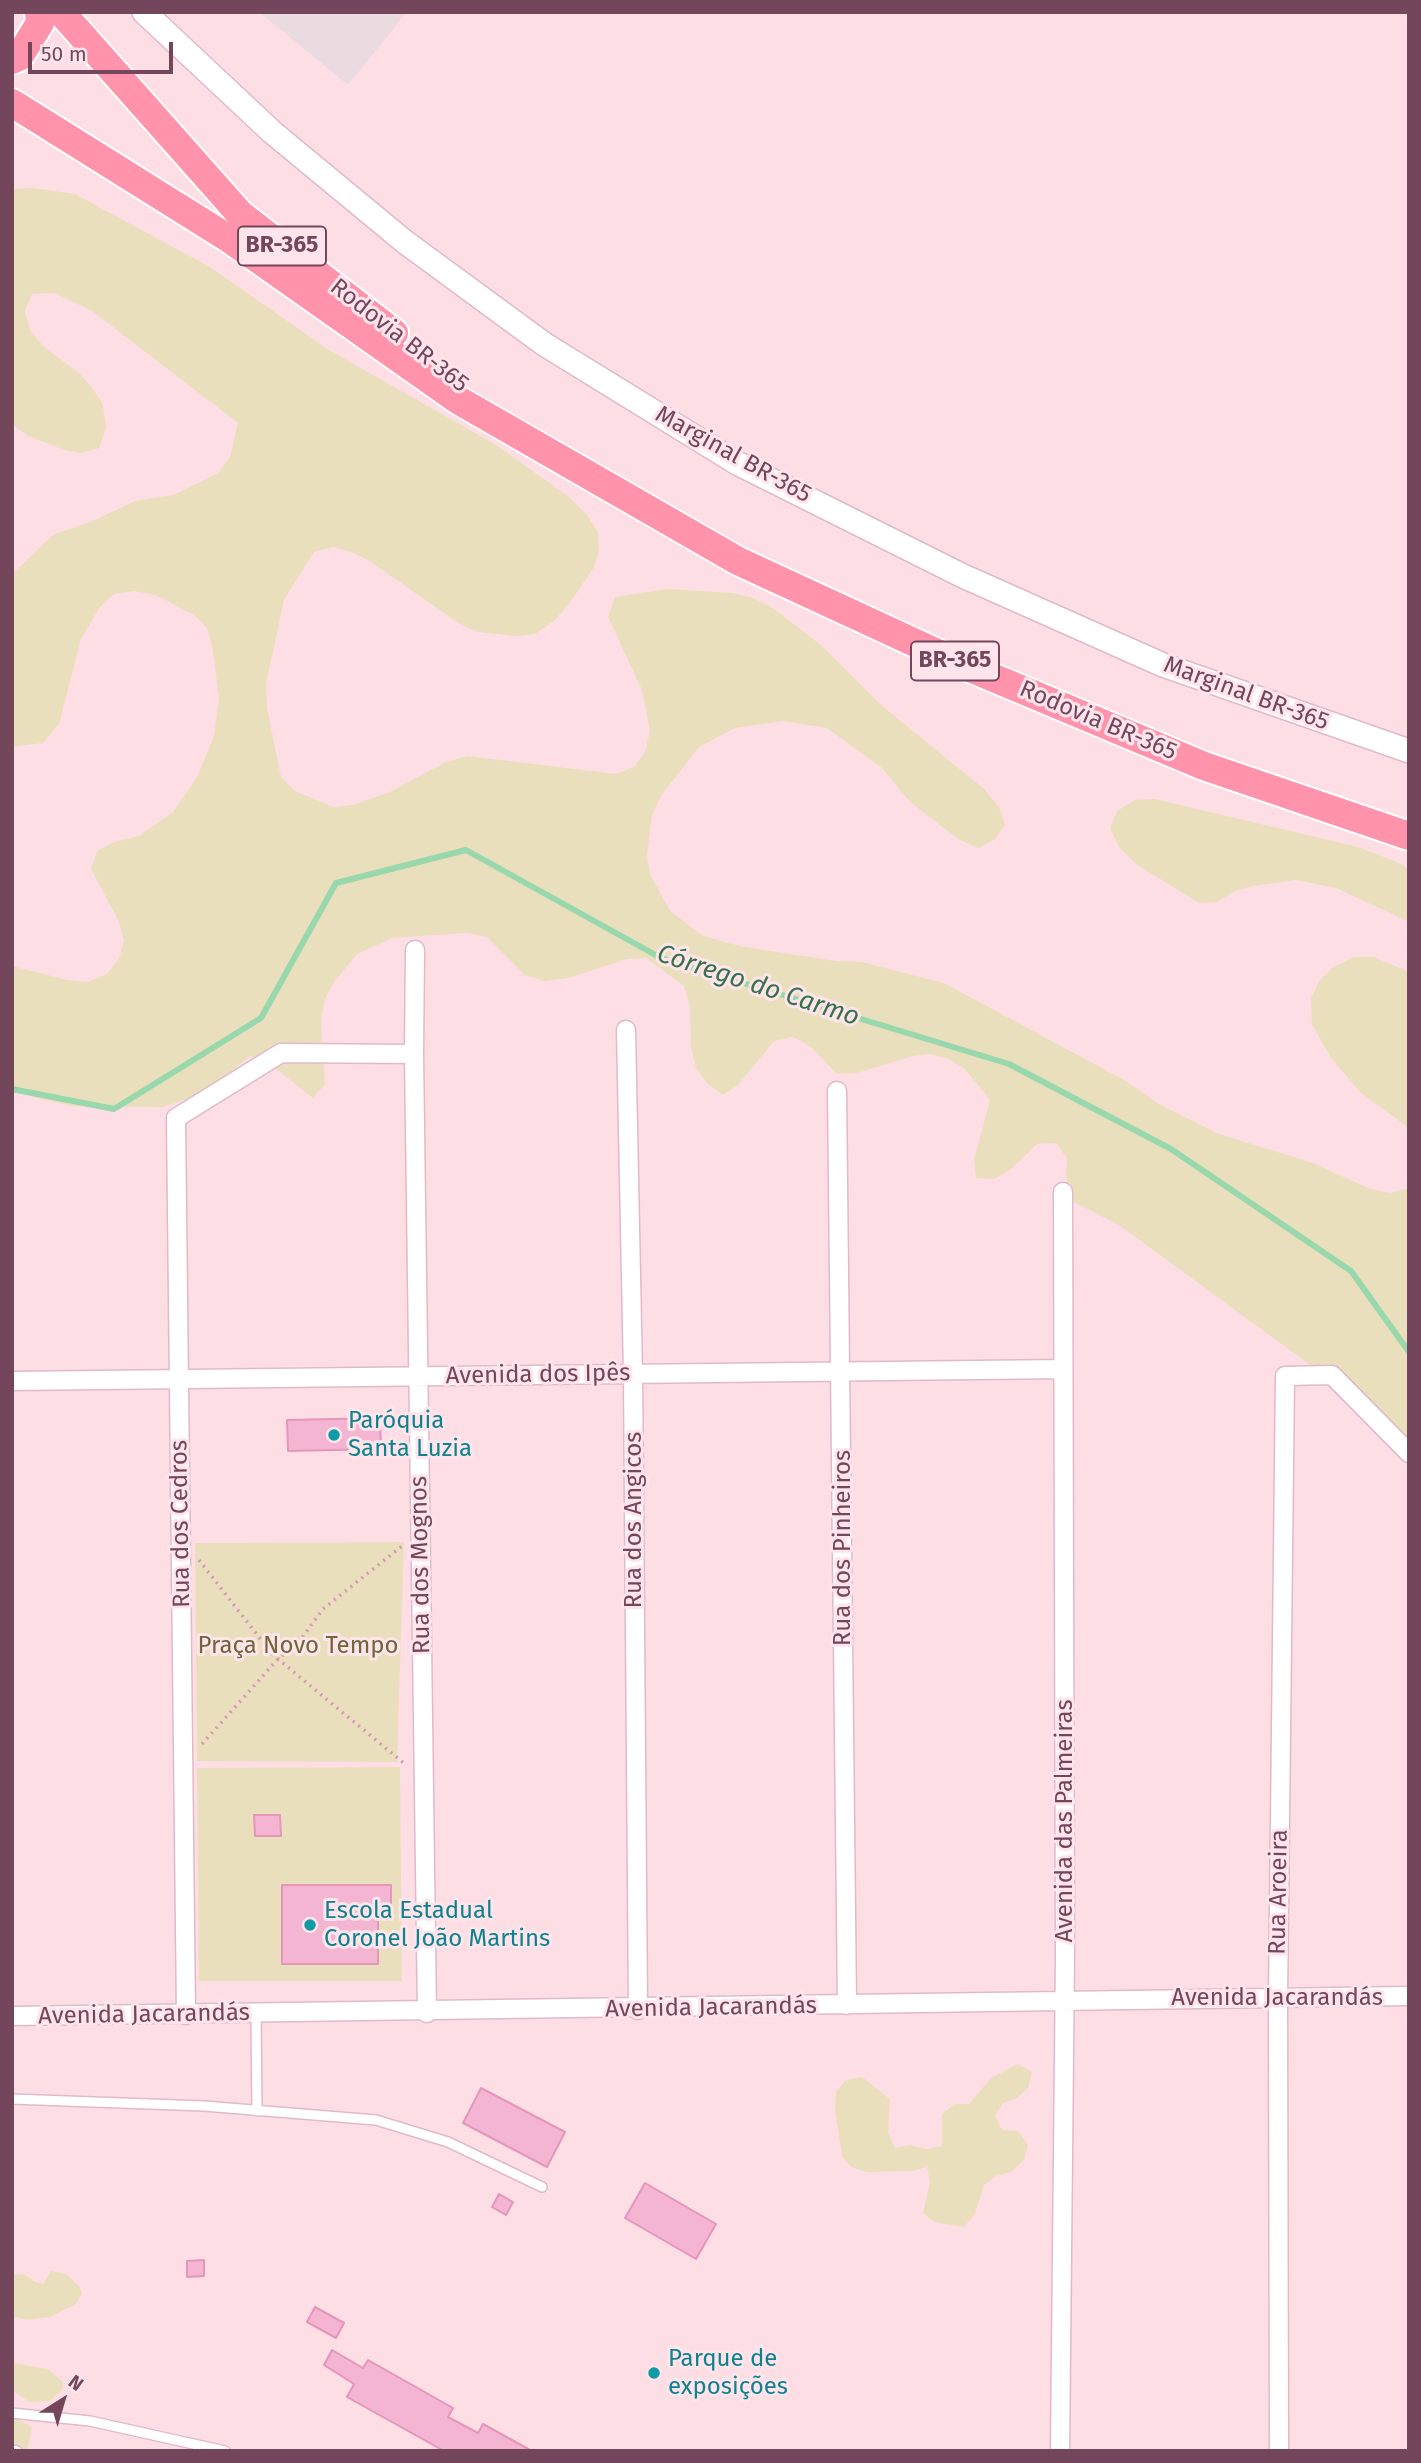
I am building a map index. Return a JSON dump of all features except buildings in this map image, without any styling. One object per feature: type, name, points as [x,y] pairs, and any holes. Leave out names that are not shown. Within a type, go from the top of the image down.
[{"type":"main road","points":[[12,60],[19,57],[40,23],[39,12]]},
{"type":"main road","name":"Rodovia BR-365","points":[[61,12],[240,214],[538,444]]},
{"type":"main road","name":"Rodovia BR-365","points":[[12,103],[231,240],[458,400],[738,561],[963,665],[1204,766],[1403,836]]},
{"type":"street","name":"Marginal BR-365","points":[[144,12],[272,132],[405,242],[544,344],[737,463],[963,576],[1163,664],[1409,751]]},
{"type":"street","name":"Rua dos Mognos","points":[[415,950],[414,1054],[427,2012]]},
{"type":"street","name":"Rua dos Angicos","points":[[626,1030],[633,1374],[638,2010]]},
{"type":"street","name":"Rua dos Cedros","points":[[186,2015],[176,1118],[281,1053],[414,1054]]},
{"type":"street","name":"Rua dos Pinheiros","points":[[837,1091],[847,2005]]},
{"type":"street","name":"Avenida das Palmeiras","points":[[1060,2451],[1065,2000],[1063,1192]]},
{"type":"street","name":"Avenida dos Ipês","points":[[12,1381],[1063,1370]]},
{"type":"street","name":"Rua Aroeira","points":[[1279,2451],[1278,1997],[1285,1376],[1332,1375],[1409,1453]]},
{"type":"street","name":"Avenida Jacarandás","points":[[12,2016],[638,2010],[1065,2000],[1409,1996]]},
{"type":"lane","points":[[256,2014],[257,2111]]},
{"type":"lane","points":[[12,2099],[257,2111],[376,2120],[448,2142],[542,2187]]},
{"type":"lane","points":[[12,2413],[90,2421],[225,2451]]},
{"type":"path","points":[[184,1765],[278,1659],[298,1643],[323,1609],[420,1531]]},
{"type":"path","points":[[181,1536],[278,1659],[424,1780]]},
{"type":"shaded area","points":[[259,12],[407,12],[348,85]]},
{"type":"green space","points":[[33,188],[75,194],[210,267],[329,350],[498,446],[570,498],[587,515],[598,532],[599,552],[593,569],[569,604],[554,621],[535,634],[517,636],[478,632],[460,624],[368,560],[351,552],[333,547],[314,552],[284,600],[266,684],[267,708],[281,777],[295,791],[333,807],[353,805],[390,792],[446,762],[468,756],[616,774],[634,767],[645,752],[650,731],[642,690],[608,617],[615,597],[668,589],[733,593],[770,606],[821,645],[881,705],[984,789],[999,807],[1005,825],[994,840],[978,848],[958,839],[909,801],[882,768],[827,728],[783,721],[735,728],[699,747],[662,794],[652,815],[647,855],[650,874],[670,911],[703,936],[744,947],[836,961],[862,962],[944,983],[1124,1080],[1159,1104],[1219,1134],[1310,1162],[1371,1189],[1390,1193],[1409,1188],[1409,1451],[1358,1400],[1119,1225],[1072,1201],[1066,1176],[1067,1158],[1056,1143],[1037,1144],[1010,1170],[994,1179],[976,1178],[974,1160],[990,1100],[965,1069],[949,1059],[930,1054],[913,1056],[857,1073],[837,1074],[811,1047],[793,1037],[774,1041],[738,1085],[723,1095],[708,1084],[696,1068],[691,1047],[690,1006],[684,986],[646,958],[627,959],[568,978],[544,981],[525,975],[487,937],[467,933],[392,938],[357,954],[334,982],[325,999],[321,1020],[325,1084],[313,1098],[267,1062],[250,1056],[204,1093],[163,1107],[72,1106],[12,1092],[12,966],[67,980],[88,982],[107,974],[119,959],[124,941],[119,922],[91,869],[97,851],[114,842],[139,836],[173,812],[197,777],[214,736],[219,698],[207,628],[194,615],[156,595],[134,591],[114,594],[100,607],[81,639],[59,724],[43,743],[12,747],[12,574],[53,535],[95,520],[135,501],[173,495],[217,474],[230,457],[238,423],[92,311],[55,293],[32,294],[25,311],[30,330],[43,346],[79,373],[93,389],[103,405],[106,428],[99,448],[82,453],[64,450],[28,436],[12,424],[12,189]]},
{"type":"green space","points":[[1155,799],[1358,847],[1397,862],[1409,869],[1409,922],[1336,888],[1296,880],[1253,886],[1235,891],[1217,902],[1199,903],[1136,864],[1119,847],[1110,828],[1117,811],[1135,800]]},
{"type":"green space","points":[[1354,957],[1374,957],[1409,972],[1409,1128],[1361,1093],[1331,1058],[1312,1024],[1311,999],[1319,981],[1332,968]]},
{"type":"green space","name":"Praça Novo Tempo","points":[[404,1542],[397,1762],[197,1761],[195,1543]]},
{"type":"green space","points":[[400,1767],[402,1981],[199,1981],[197,1768]]},
{"type":"green space","points":[[1018,2064],[1032,2072],[1028,2088],[1017,2098],[1003,2103],[995,2116],[1002,2130],[1018,2131],[1028,2145],[1024,2160],[1011,2172],[996,2176],[984,2185],[975,2214],[964,2227],[934,2222],[923,2213],[930,2182],[927,2167],[912,2171],[867,2172],[851,2167],[842,2156],[835,2109],[836,2092],[846,2080],[862,2077],[890,2099],[888,2133],[895,2148],[910,2145],[926,2149],[942,2146],[942,2115],[954,2104],[969,2104],[991,2078]]},
{"type":"green space","points":[[51,2271],[66,2274],[79,2286],[82,2293],[76,2304],[50,2317],[26,2320],[12,2316],[12,2275],[24,2274],[43,2284]]},
{"type":"green space","points":[[12,2363],[48,2369],[63,2382],[62,2390],[50,2401],[29,2402],[12,2390]]},
{"type":"green space","points":[[12,2416],[32,2427],[27,2451],[12,2451]]},
{"type":"waterway","name":"Córrego do Carmo","points":[[12,1089],[114,1109],[261,1018],[336,883],[466,850],[661,958],[1009,1064],[1171,1149],[1351,1271],[1409,1352]]},
{"type":"place","name":"Paróquia Santa Luzia","points":[[334,1435]]},
{"type":"place","name":"Escola Estadual Coronel João Martins","points":[[310,1925]]},
{"type":"place","name":"Parque de exposições","points":[[654,2373]]}]
